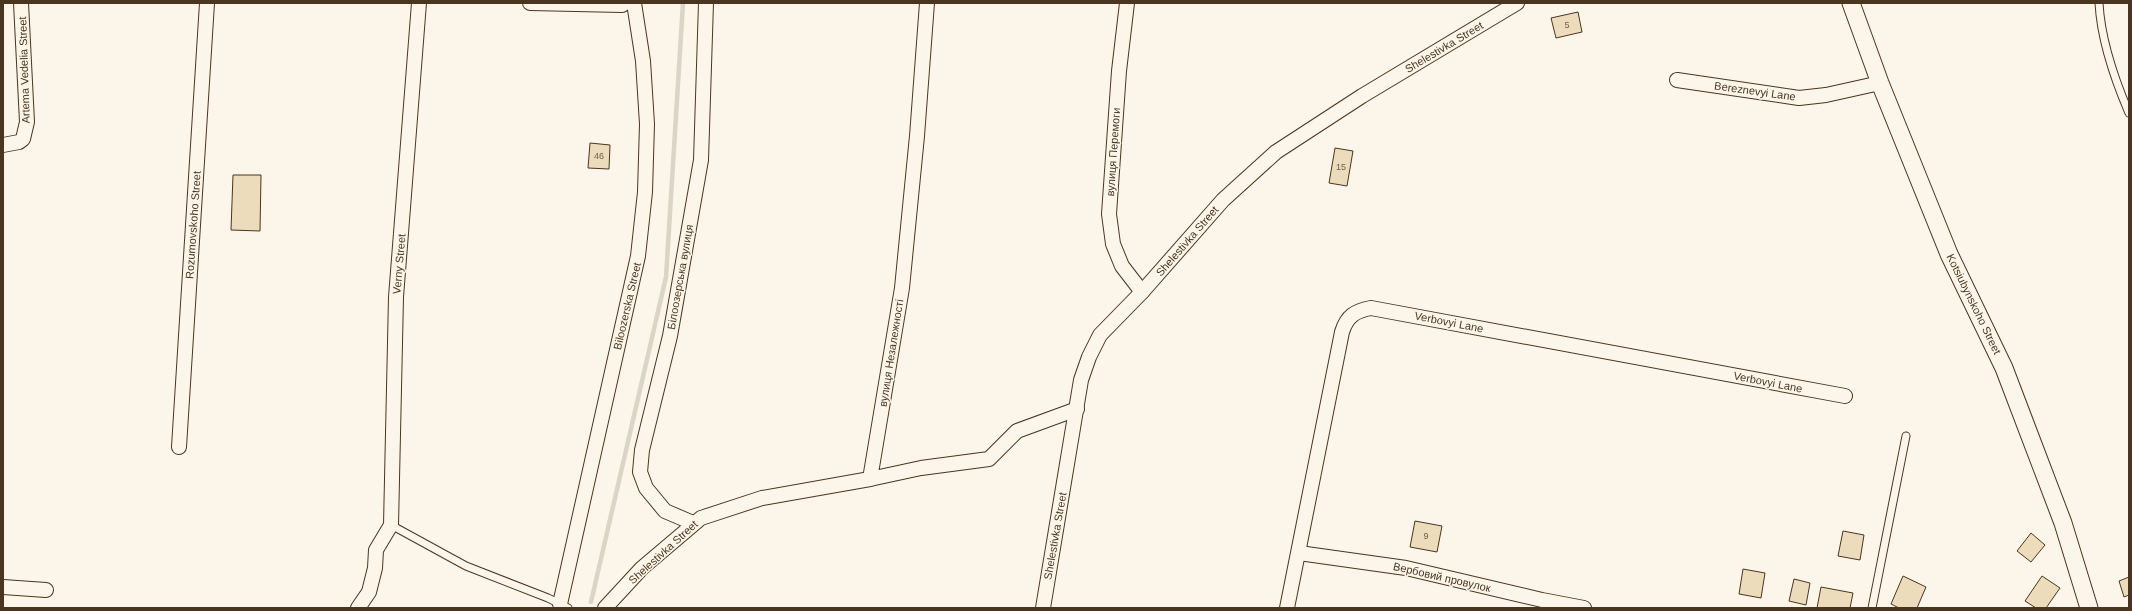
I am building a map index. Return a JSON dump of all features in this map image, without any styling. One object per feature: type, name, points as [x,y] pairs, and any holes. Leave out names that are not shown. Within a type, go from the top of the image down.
[{"type":"street","name":"Artema Vedelia Street","points":[[3,145],[19,142],[24,139],[27,122],[21,3]]},
{"type":"street","name":"Rozumovskoho Street","points":[[179,447],[207,3]]},
{"type":"street","name":"Verny Street","points":[[391,525],[396,297],[419,3]]},
{"type":"street","points":[[530,3],[614,5],[625,3]]},
{"type":"street","name":"Biloozerska Street","points":[[565,607],[638,256],[645,192],[646,124],[644,61],[634,3]]},
{"type":"street","name":"Білоозерська вулиця","points":[[693,524],[665,511],[646,488],[640,472],[642,450],[670,336],[701,160],[706,3]]},
{"type":"street","name":"вулиця Незалежності","points":[[870,479],[902,288],[917,136],[927,3]]},
{"type":"street","name":"вулиця Перемоги","points":[[1127,3],[1119,71],[1109,214],[1115,249],[1122,266],[1142,292]]},
{"type":"street","name":"Shelestivka Street","points":[[1043,608],[1081,380],[1089,357],[1100,335],[1142,292],[1223,200],[1276,152],[1362,96],[1516,3]]},
{"type":"street","name":"Kotsiubynskoho Street","points":[[1851,3],[1880,83],[1949,254],[2004,368],[2063,523],[2089,608]]},
{"type":"street","name":"Bereznevyi Lane","points":[[1677,80],[1799,98],[1826,95],[1880,83]]},
{"type":"street","name":"Verbovyi Lane","points":[[1287,608],[1342,332],[1346,320],[1357,311],[1371,308],[1845,396]]},
{"type":"street","points":[[870,479],[920,468],[989,458],[1017,430],[1077,409]]},
{"type":"street","name":"Shelestivka Street","points":[[605,608],[642,568],[693,524],[728,508],[762,498],[870,479]]},
{"type":"street","points":[[358,608],[369,592],[375,568],[376,550],[391,525]]},
{"type":"street","name":"Вербовий провулок","points":[[1299,553],[1406,568],[1542,600],[1584,608]]},
{"type":"street","points":[[3,587],[46,590]]},
{"type":"lane","points":[[2099,3],[2101,28],[2119,89],[2129,112]]},
{"type":"lane","points":[[1872,608],[1906,436]]},
{"type":"lane","points":[[391,525],[466,566],[565,607]]},
{"type":"building","points":[[1578,12],[1582,32],[1556,38],[1551,18]]},
{"type":"building","points":[[590,143],[610,145],[609,169],[588,168]]},
{"type":"building","points":[[1335,148],[1353,151],[1347,186],[1329,183]]},
{"type":"building","points":[[233,175],[261,175],[260,231],[231,230]]},
{"type":"building","points":[[1415,521],[1442,526],[1437,552],[1410,547]]},
{"type":"building","points":[[1843,531],[1864,535],[1860,560],[1838,556]]},
{"type":"building","points":[[2031,533],[2045,545],[2031,562],[2017,551]]},
{"type":"building","points":[[1743,569],[1765,573],[1761,598],[1739,594]]},
{"type":"building","points":[[1903,576],[1926,587],[1917,608],[1899,608],[1891,604]]},
{"type":"building","points":[[2042,576],[2060,588],[2046,608],[2036,608],[2025,601]]},
{"type":"building","points":[[2129,577],[2129,595],[2124,597],[2119,581]]},
{"type":"building","points":[[1794,579],[1810,583],[1806,605],[1789,601]]},
{"type":"building","points":[[1821,587],[1853,593],[1850,608],[1817,608]]},
{"type":"waterway","points":[[591,602],[666,277],[683,3]]}]
